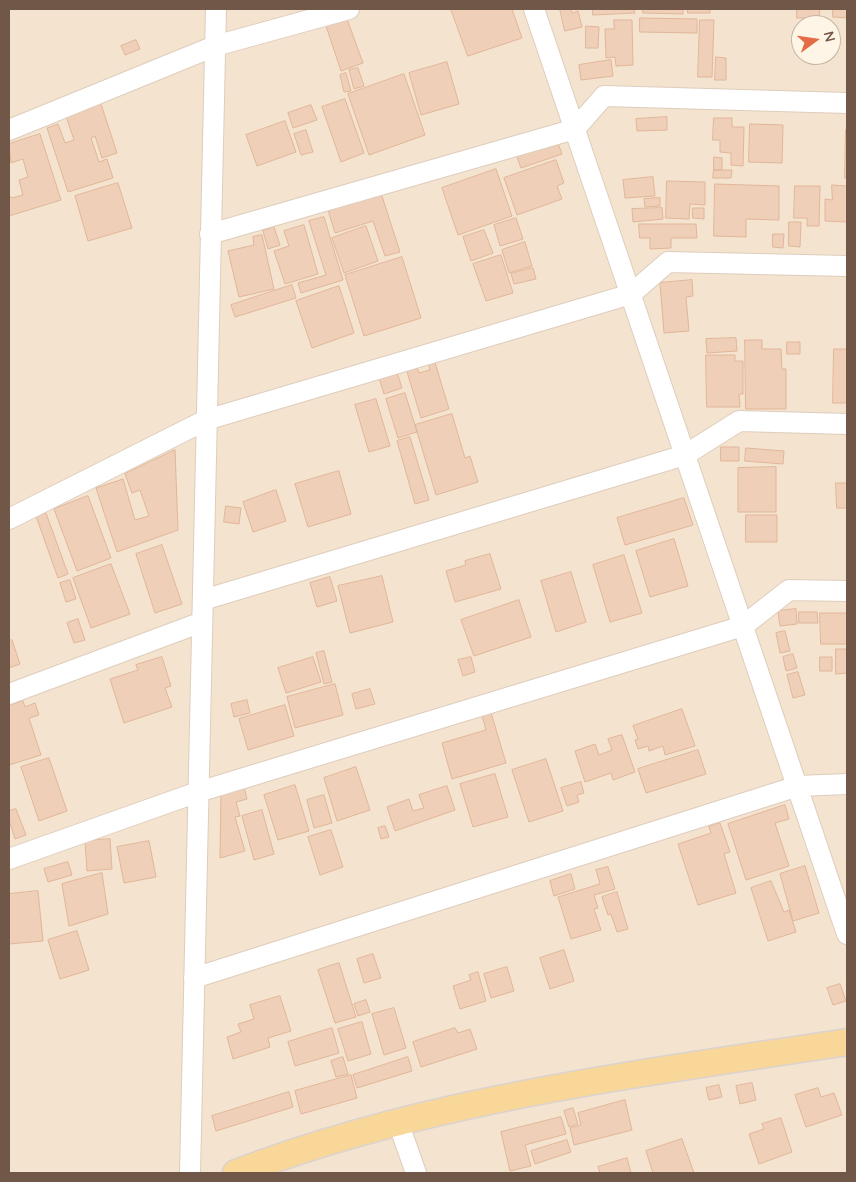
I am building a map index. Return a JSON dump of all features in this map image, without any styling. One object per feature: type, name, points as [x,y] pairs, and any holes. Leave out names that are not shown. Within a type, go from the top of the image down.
[{"type":"main road","points":[[236,1173],[286,1154],[446,1109],[610,1079],[847,1042]]},
{"type":"street","points":[[190,1173],[216,9]]},
{"type":"street","points":[[9,130],[215,46],[349,9]]},
{"type":"street","points":[[534,9],[847,934]]},
{"type":"street","points":[[210,234],[575,128],[604,96],[847,103]]},
{"type":"street","points":[[9,519],[206,420],[631,294],[668,262],[847,266]]},
{"type":"street","points":[[203,600],[685,456],[739,421],[847,424]]},
{"type":"street","points":[[9,859],[24,852],[198,792],[743,626],[789,590],[847,591]]},
{"type":"street","points":[[9,694],[202,622]]},
{"type":"street","points":[[194,978],[798,786],[847,784]]},
{"type":"street","points":[[398,1122],[416,1173]]},
{"type":"shaded area","points":[[9,9],[847,9],[847,1173],[9,1173]]},
{"type":"building","points":[[451,9],[512,9],[522,38],[468,56]]},
{"type":"building","points":[[560,9],[571,9],[572,13],[578,11],[582,27],[565,31]]},
{"type":"building","points":[[593,9],[634,9],[635,13],[593,15]]},
{"type":"building","points":[[643,9],[683,9],[683,14],[643,13]]},
{"type":"building","points":[[688,9],[710,9],[710,13],[688,13]]},
{"type":"building","points":[[797,9],[820,9],[819,15],[797,15]]},
{"type":"building","points":[[833,9],[847,9],[847,18],[841,18],[841,15],[833,15]]},
{"type":"building","points":[[640,18],[697,19],[697,33],[640,32]]},
{"type":"building","points":[[347,19],[363,63],[341,71],[326,26]]},
{"type":"building","points":[[614,20],[632,20],[633,65],[616,66],[615,57],[606,58],[605,29],[614,29]]},
{"type":"building","points":[[700,20],[714,20],[712,77],[698,77]]},
{"type":"building","points":[[586,26],[599,27],[598,48],[586,48]]},
{"type":"building","points":[[136,40],[140,49],[125,55],[121,46]]},
{"type":"building","points":[[716,57],[726,58],[726,80],[715,80]]},
{"type":"building","points":[[611,60],[613,76],[581,80],[579,65]]},
{"type":"building","points":[[447,62],[459,104],[421,115],[409,73]]},
{"type":"building","points":[[358,68],[364,86],[354,89],[349,70]]},
{"type":"building","points":[[346,73],[351,91],[344,92],[340,75]]},
{"type":"building","points":[[404,74],[425,135],[369,155],[348,94]]},
{"type":"building","points":[[345,99],[364,153],[341,162],[322,107]]},
{"type":"building","points":[[100,101],[117,153],[102,158],[95,136],[91,138],[99,162],[107,159],[113,178],[68,192],[47,128],[58,124],[65,143],[74,140],[65,113]]},
{"type":"building","points":[[311,105],[317,120],[293,128],[288,113]]},
{"type":"building","points":[[667,117],[667,130],[637,131],[636,119]]},
{"type":"building","points":[[714,118],[732,118],[732,127],[744,127],[743,166],[731,165],[731,153],[720,152],[720,140],[713,140]]},
{"type":"building","points":[[285,121],[296,152],[257,166],[246,135]]},
{"type":"building","points":[[750,124],[783,125],[782,163],[749,162]]},
{"type":"building","points":[[846,129],[847,178],[845,178]]},
{"type":"building","points":[[306,130],[313,152],[301,155],[294,134]]},
{"type":"building","points":[[40,134],[61,200],[9,216],[9,195],[12,198],[23,195],[19,180],[28,177],[23,159],[11,163],[9,144]]},
{"type":"building","points":[[557,140],[562,154],[521,168],[516,154]]},
{"type":"building","points":[[714,157],[722,158],[722,170],[714,170]]},
{"type":"building","points":[[556,160],[564,183],[557,186],[562,199],[517,215],[504,178]]},
{"type":"building","points":[[496,169],[512,216],[458,235],[442,188]]},
{"type":"building","points":[[714,170],[732,170],[731,178],[713,178]]},
{"type":"building","points":[[653,177],[655,196],[625,198],[623,180]]},
{"type":"building","points":[[667,181],[705,182],[705,205],[690,204],[689,219],[666,218]]},
{"type":"building","points":[[118,183],[132,228],[88,241],[75,196]]},
{"type":"building","points":[[715,184],[779,186],[779,220],[746,219],[746,237],[714,236]]},
{"type":"building","points":[[832,185],[847,186],[847,222],[825,221],[825,199],[832,200]]},
{"type":"building","points":[[795,186],[820,186],[819,226],[807,226],[807,218],[794,218]]},
{"type":"building","points":[[381,193],[400,252],[385,256],[373,221],[335,233],[328,210]]},
{"type":"building","points":[[660,198],[660,206],[645,207],[644,199]]},
{"type":"building","points":[[662,208],[663,219],[633,222],[632,209]]},
{"type":"building","points":[[693,208],[704,208],[704,219],[693,218]]},
{"type":"building","points":[[324,217],[343,280],[301,293],[298,283],[326,275],[309,221]]},
{"type":"building","points":[[516,218],[523,239],[500,246],[494,225]]},
{"type":"building","points":[[789,222],[801,222],[800,247],[789,246]]},
{"type":"building","points":[[639,224],[696,224],[697,238],[671,238],[671,248],[650,249],[650,238],[640,238]]},
{"type":"building","points":[[304,225],[318,274],[285,284],[274,251],[289,246],[284,231]]},
{"type":"building","points":[[366,226],[378,261],[344,273],[332,238]]},
{"type":"building","points":[[274,227],[280,245],[268,249],[263,231]]},
{"type":"building","points":[[484,230],[493,253],[471,261],[463,237]]},
{"type":"building","points":[[773,234],[784,234],[783,248],[773,247]]},
{"type":"building","points":[[262,235],[274,289],[239,297],[228,251],[254,245],[253,237]]},
{"type":"building","points":[[525,242],[532,266],[509,273],[502,250]]},
{"type":"building","points":[[501,255],[513,293],[486,301],[473,264]]},
{"type":"building","points":[[402,257],[421,318],[364,336],[345,275]]},
{"type":"building","points":[[533,268],[536,279],[514,284],[511,274]]},
{"type":"building","points":[[692,280],[693,296],[686,297],[689,331],[664,333],[660,283]]},
{"type":"building","points":[[292,285],[296,298],[235,317],[231,305]]},
{"type":"building","points":[[339,286],[354,333],[312,348],[296,301]]},
{"type":"building","points":[[736,338],[737,351],[707,353],[706,339]]},
{"type":"building","points":[[745,340],[762,340],[762,349],[781,349],[782,369],[786,369],[786,409],[746,409]]},
{"type":"building","points":[[787,342],[800,342],[800,354],[787,354]]},
{"type":"building","points":[[834,349],[847,349],[847,403],[833,403]]},
{"type":"building","points":[[706,355],[735,355],[735,361],[743,361],[743,394],[739,394],[740,407],[707,407]]},
{"type":"building","points":[[433,356],[449,409],[421,418],[405,365],[415,362],[419,373],[430,370],[427,358]]},
{"type":"building","points":[[395,366],[402,388],[384,394],[377,371]]},
{"type":"building","points":[[405,393],[417,432],[398,438],[386,399]]},
{"type":"building","points":[[376,399],[390,446],[369,452],[355,405]]},
{"type":"building","points":[[452,414],[465,458],[470,456],[478,482],[436,495],[415,425]]},
{"type":"building","points":[[410,437],[429,500],[415,504],[397,441]]},
{"type":"building","points":[[721,447],[739,447],[739,461],[721,461]]},
{"type":"building","points":[[746,448],[784,451],[783,464],[745,461]]},
{"type":"building","points":[[175,450],[178,530],[117,552],[96,488],[123,479],[135,520],[149,516],[140,490],[132,493],[125,474]]},
{"type":"building","points":[[776,467],[776,512],[738,512],[738,468]]},
{"type":"building","points":[[339,471],[351,514],[308,527],[295,484]]},
{"type":"building","points":[[836,483],[847,483],[847,508],[837,508]]},
{"type":"building","points":[[276,490],[286,521],[253,532],[243,502]]},
{"type":"building","points":[[88,496],[111,558],[77,571],[54,509]]},
{"type":"building","points":[[684,498],[693,525],[625,545],[617,518]]},
{"type":"building","points":[[226,506],[241,508],[239,524],[224,522]]},
{"type":"building","points":[[46,513],[68,574],[58,578],[36,516]]},
{"type":"building","points":[[746,515],[777,515],[777,542],[746,542]]},
{"type":"building","points":[[674,539],[688,586],[650,597],[636,551]]},
{"type":"building","points":[[162,545],[182,604],[155,613],[136,554]]},
{"type":"building","points":[[490,554],[501,589],[455,602],[446,571],[466,565],[465,561]]},
{"type":"building","points":[[624,555],[642,613],[610,622],[593,565]]},
{"type":"building","points":[[111,564],[130,614],[91,628],[73,578]]},
{"type":"building","points":[[571,572],[586,622],[556,632],[541,581]]},
{"type":"building","points":[[382,576],[393,622],[350,633],[338,586]]},
{"type":"building","points":[[330,577],[337,601],[317,607],[310,583]]},
{"type":"building","points":[[70,580],[76,599],[66,602],[60,583]]},
{"type":"building","points":[[519,600],[531,637],[474,656],[461,620]]},
{"type":"building","points":[[796,609],[797,624],[780,626],[778,611]]},
{"type":"building","points":[[799,612],[817,612],[818,623],[799,623]]},
{"type":"building","points":[[820,613],[847,613],[847,644],[821,644]]},
{"type":"building","points":[[78,619],[85,640],[74,643],[67,623]]},
{"type":"building","points":[[785,631],[790,651],[780,653],[776,633]]},
{"type":"building","points":[[12,640],[20,664],[9,668],[9,641]]},
{"type":"building","points":[[836,649],[847,649],[847,673],[836,674]]},
{"type":"building","points":[[324,651],[332,682],[324,684],[316,653]]},
{"type":"building","points":[[793,654],[797,668],[786,671],[783,657]]},
{"type":"building","points":[[162,657],[171,686],[165,688],[172,707],[124,723],[110,679],[138,670],[136,665]]},
{"type":"building","points":[[313,657],[321,682],[286,693],[278,668]]},
{"type":"building","points":[[471,657],[475,672],[463,676],[458,660]]},
{"type":"building","points":[[820,657],[832,657],[832,671],[820,671]]},
{"type":"building","points":[[798,672],[805,695],[793,698],[787,675]]},
{"type":"building","points":[[335,684],[343,715],[295,728],[287,697]]},
{"type":"building","points":[[370,689],[375,704],[356,709],[352,694]]},
{"type":"building","points":[[247,700],[250,713],[234,717],[231,704]]},
{"type":"building","points":[[23,701],[25,707],[35,703],[39,715],[29,718],[41,755],[9,765],[9,706]]},
{"type":"building","points":[[285,705],[294,736],[248,750],[239,719]]},
{"type":"building","points":[[489,706],[506,763],[452,779],[442,743],[486,730],[480,708]]},
{"type":"building","points":[[682,709],[695,746],[665,755],[663,746],[649,751],[648,746],[638,749],[635,740],[638,739],[633,726]]},
{"type":"building","points":[[622,735],[635,772],[613,780],[611,773],[585,782],[575,751],[595,744],[599,755],[612,750],[608,739]]},
{"type":"building","points":[[698,750],[706,774],[646,793],[638,769]]},
{"type":"building","points":[[49,758],[67,811],[39,821],[21,767]]},
{"type":"building","points":[[546,759],[563,811],[529,822],[512,770]]},
{"type":"building","points":[[356,767],[370,810],[337,821],[324,778]]},
{"type":"building","points":[[495,774],[508,817],[473,827],[460,784]]},
{"type":"building","points":[[581,782],[584,793],[577,795],[579,802],[567,806],[561,788]]},
{"type":"building","points":[[295,785],[309,831],[278,840],[264,795]]},
{"type":"building","points":[[447,786],[455,810],[395,831],[387,807],[409,799],[413,811],[424,808],[419,795]]},
{"type":"building","points":[[244,787],[247,799],[236,802],[240,816],[235,817],[245,851],[220,858],[221,794]]},
{"type":"building","points":[[324,795],[332,823],[314,828],[307,800]]},
{"type":"building","points":[[785,805],[789,819],[775,823],[789,866],[746,880],[728,824]]},
{"type":"building","points":[[16,809],[26,835],[15,839],[9,820],[9,811]]},
{"type":"building","points":[[262,810],[274,854],[254,860],[242,816]]},
{"type":"building","points":[[720,823],[730,852],[724,854],[736,893],[698,905],[678,844],[711,833],[709,827]]},
{"type":"building","points":[[385,826],[389,837],[381,839],[378,828]]},
{"type":"building","points":[[331,830],[343,867],[320,875],[308,837]]},
{"type":"building","points":[[110,839],[112,869],[87,871],[85,841]]},
{"type":"building","points":[[149,841],[156,877],[124,883],[117,847]]},
{"type":"building","points":[[68,862],[72,875],[48,882],[44,869]]},
{"type":"building","points":[[805,866],[819,913],[793,921],[780,874]]},
{"type":"building","points":[[608,867],[615,889],[594,895],[598,908],[594,909],[601,930],[571,939],[558,897],[600,884],[596,870]]},
{"type":"building","points":[[102,873],[108,914],[69,926],[62,884]]},
{"type":"building","points":[[571,874],[575,889],[554,896],[550,881]]},
{"type":"building","points":[[771,881],[784,912],[789,910],[796,932],[768,941],[751,888]]},
{"type":"building","points":[[38,891],[43,941],[9,944],[9,894]]},
{"type":"building","points":[[617,892],[628,929],[617,932],[611,914],[608,915],[602,897]]},
{"type":"building","points":[[77,931],[89,970],[60,979],[48,940]]},
{"type":"building","points":[[564,950],[574,981],[550,989],[540,958]]},
{"type":"building","points":[[373,954],[381,978],[364,983],[357,959]]},
{"type":"building","points":[[339,963],[356,1017],[335,1023],[318,970]]},
{"type":"building","points":[[507,967],[514,991],[491,998],[484,974]]},
{"type":"building","points":[[478,972],[486,1001],[460,1009],[453,986],[471,980],[469,975]]},
{"type":"building","points":[[840,984],[846,1001],[833,1005],[827,988]]},
{"type":"building","points":[[280,996],[291,1031],[268,1038],[270,1047],[233,1059],[227,1037],[241,1032],[238,1024],[254,1019],[250,1005]]},
{"type":"building","points":[[366,1000],[370,1012],[358,1016],[354,1004]]},
{"type":"building","points":[[394,1008],[406,1048],[384,1055],[372,1014]]},
{"type":"building","points":[[362,1022],[371,1054],[348,1061],[338,1029]]},
{"type":"building","points":[[332,1028],[339,1053],[295,1066],[288,1042]]},
{"type":"building","points":[[455,1028],[458,1033],[470,1029],[477,1049],[421,1067],[413,1042]]},
{"type":"building","points":[[343,1057],[348,1074],[336,1077],[331,1061]]},
{"type":"building","points":[[408,1057],[412,1071],[357,1088],[353,1075]]},
{"type":"building","points":[[351,1075],[357,1098],[301,1114],[295,1091]]},
{"type":"building","points":[[752,1083],[756,1100],[740,1104],[736,1086]]},
{"type":"building","points":[[719,1085],[722,1097],[709,1100],[706,1088]]},
{"type":"building","points":[[818,1088],[821,1097],[834,1093],[842,1115],[806,1127],[795,1095]]},
{"type":"building","points":[[289,1092],[293,1107],[216,1131],[212,1116]]},
{"type":"building","points":[[625,1100],[632,1130],[574,1145],[570,1128],[581,1125],[578,1113]]},
{"type":"building","points":[[573,1108],[578,1124],[569,1127],[564,1111]]},
{"type":"building","points":[[561,1117],[566,1134],[525,1145],[531,1166],[510,1171],[501,1132]]},
{"type":"building","points":[[781,1118],[792,1152],[759,1164],[749,1134],[764,1129],[762,1124]]},
{"type":"building","points":[[682,1139],[694,1173],[653,1173],[646,1151]]},
{"type":"building","points":[[567,1140],[571,1152],[535,1164],[531,1151]]},
{"type":"building","points":[[627,1158],[631,1173],[600,1173],[598,1167]]}]
